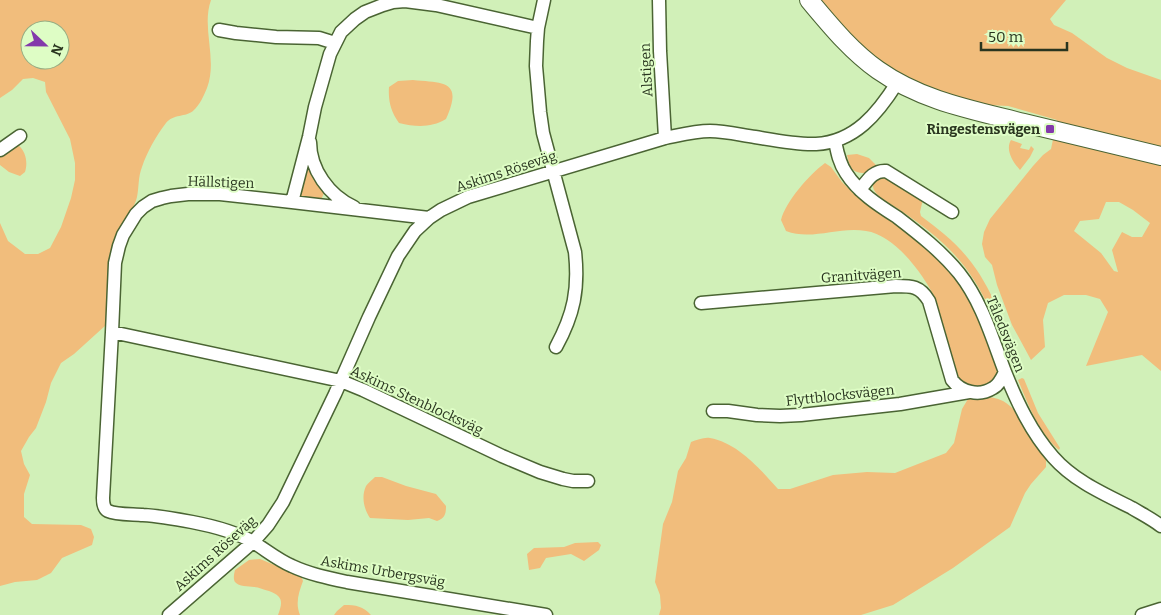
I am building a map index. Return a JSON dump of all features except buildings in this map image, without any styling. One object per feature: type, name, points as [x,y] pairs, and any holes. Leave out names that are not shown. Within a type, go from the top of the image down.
[{"type":"street","points":[[544,0],[538,28],[537,90],[543,133],[575,252],[576,268],[575,296],[569,321],[556,347]]},
{"type":"street","name":"Alstigen","points":[[659,0],[665,138]]},
{"type":"street","points":[[809,0],[861,58],[910,90],[948,104],[1161,156]]},
{"type":"street","points":[[292,202],[310,137],[312,120],[322,81],[335,43],[345,28],[355,19],[383,4],[405,1],[538,28]]},
{"type":"street","points":[[219,30],[236,34],[318,38],[335,43]]},
{"type":"street","name":"Askims Röseväg","points":[[169,615],[253,542],[268,525],[283,502],[398,256],[415,232],[429,218],[468,197],[665,138],[694,132],[710,131],[811,144],[835,140],[853,133],[870,118],[880,108],[897,83]]},
{"type":"street","points":[[0,150],[20,136]]},
{"type":"street","points":[[310,137],[312,156],[317,171],[326,184],[338,198],[362,210]]},
{"type":"street","name":"Tåledsvägen","points":[[835,140],[842,166],[849,178],[860,190],[922,236],[943,255],[970,289],[984,315],[1005,372],[1027,422],[1053,457],[1068,472],[1088,485],[1161,526]]},
{"type":"street","points":[[860,190],[874,173],[886,171],[952,212]]},
{"type":"street","name":"Hällstigen","points":[[106,509],[103,498],[115,263],[123,235],[136,214],[143,207],[162,198],[188,194],[227,195],[429,218]]},
{"type":"street","name":"Granitvägen","points":[[701,303],[896,286],[914,287],[924,293],[929,301],[952,380],[956,385],[969,392]]},
{"type":"street","name":"Askims Stenblocksväg","points":[[112,332],[341,381],[540,472],[572,481],[588,481]]},
{"type":"street","points":[[969,392],[978,393],[993,388],[1005,372]]},
{"type":"street","name":"Flyttblocksvägen","points":[[712,411],[757,415],[801,415],[900,404],[969,392]]},
{"type":"street","name":"Askims Urbergsväg","points":[[106,509],[114,513],[145,515],[192,522],[224,530],[253,542],[282,561],[298,568],[347,582],[546,615]]},
{"type":"street","points":[[1142,615],[1161,608]]},
{"type":"shaded area","points":[[0,0],[211,0],[208,21],[211,66],[207,88],[200,103],[193,111],[172,118],[166,123],[149,150],[139,178],[137,197],[131,212],[106,325],[74,354],[61,363],[51,383],[36,428],[21,451],[24,464],[30,475],[24,494],[24,517],[32,524],[81,525],[91,529],[94,537],[92,545],[62,558],[51,573],[37,580],[15,582],[0,586],[0,223],[8,241],[25,254],[38,254],[50,248],[61,227],[75,180],[75,163],[70,139],[46,92],[45,82],[33,78],[23,79],[0,98]]},
{"type":"shaded area","points":[[818,0],[1066,0],[1050,19],[1054,25],[1072,33],[1107,58],[1127,68],[1161,80],[1161,371],[1142,355],[1086,366],[1108,312],[1100,299],[1086,295],[1064,295],[1048,303],[1043,320],[1045,347],[1031,360],[1012,325],[997,285],[992,265],[985,257],[982,244],[984,232],[990,219],[1033,166],[1051,149],[1057,120],[1008,106],[988,105],[942,95],[899,76],[853,38]],"holes":[[[1106,202],[1119,202],[1150,223],[1142,237],[1132,237],[1122,232],[1112,250],[1118,272],[1114,271],[1101,253],[1074,231],[1080,221],[1099,219]]]},
{"type":"shaded area","points":[[398,81],[434,82],[448,86],[453,97],[446,119],[435,124],[423,126],[399,123],[391,106],[389,87]]},
{"type":"shaded area","points":[[1011,140],[1022,144],[1020,148],[1029,150],[1031,146],[1034,149],[1020,170],[1012,160],[1009,152]]},
{"type":"shaded area","points":[[18,145],[25,154],[26,161],[25,172],[20,176],[9,172],[0,165],[0,156]]},
{"type":"shaded area","points":[[857,154],[869,158],[876,166],[868,173],[859,173],[853,170],[847,155]]},
{"type":"shaded area","points":[[307,162],[324,193],[321,200],[305,199],[299,196]]},
{"type":"shaded area","points":[[825,163],[831,167],[855,195],[910,234],[947,267],[962,287],[976,312],[995,360],[997,372],[992,382],[977,387],[965,385],[959,379],[935,298],[916,267],[887,240],[877,234],[856,230],[806,235],[786,231],[781,220],[788,205],[805,181]]},
{"type":"shaded area","points":[[883,176],[923,199],[921,216],[957,246],[976,269],[991,295],[1009,337],[1019,365],[1019,370],[1016,374],[997,325],[974,279],[952,252],[927,229],[877,194],[873,188],[874,180]]},
{"type":"shaded area","points":[[1022,378],[1038,413],[1060,448],[1059,450],[1045,435],[1034,417],[1018,380]]},
{"type":"shaded area","points":[[976,397],[996,398],[1009,405],[1032,436],[1046,460],[1046,467],[1025,493],[1010,527],[953,568],[893,605],[861,615],[659,615],[661,608],[660,595],[655,582],[663,524],[672,502],[678,471],[686,458],[691,442],[708,438],[730,445],[748,458],[778,489],[790,489],[833,475],[867,472],[895,473],[946,453],[954,443],[962,409],[968,399]]},
{"type":"shaded area","points":[[375,477],[382,477],[436,494],[446,506],[442,519],[437,521],[429,518],[408,520],[370,518],[363,499],[366,486]]},
{"type":"shaded area","points":[[598,542],[601,545],[599,550],[584,561],[571,554],[546,558],[540,568],[529,570],[527,554],[534,548],[564,547],[575,543]]},
{"type":"shaded area","points":[[260,559],[301,576],[303,581],[298,602],[300,615],[278,615],[281,600],[277,595],[260,588],[241,586],[235,582],[235,570],[249,560]]},
{"type":"shaded area","points":[[344,605],[359,607],[371,615],[334,615]]},
{"type":"place","name":"Ringestensvägen","points":[[1050,129]]}]
